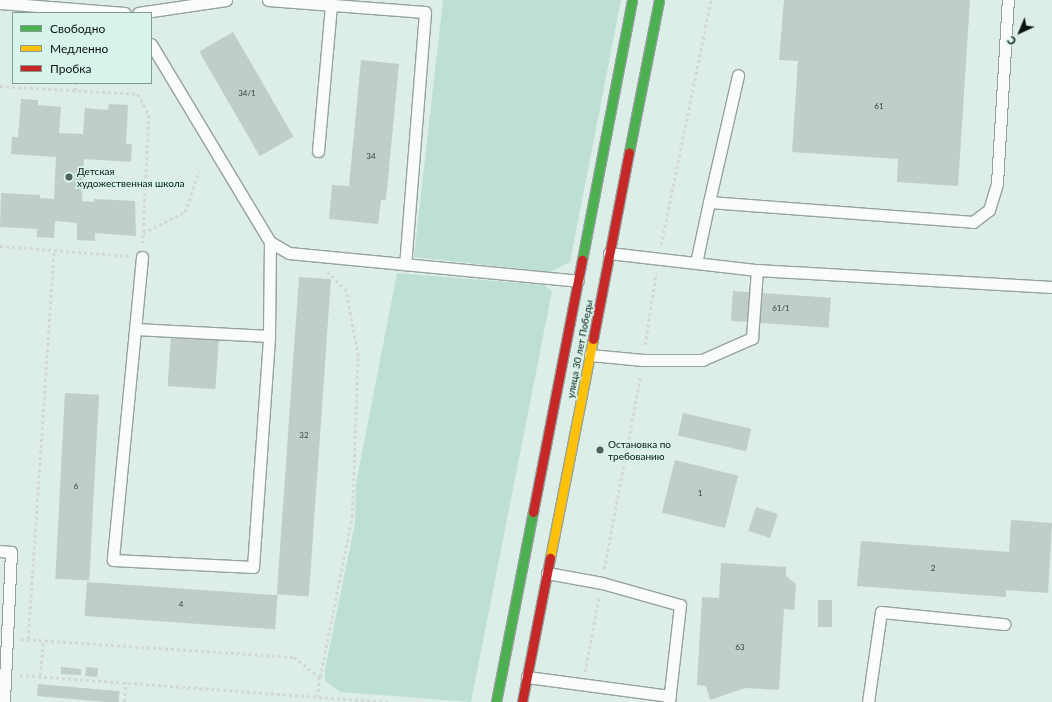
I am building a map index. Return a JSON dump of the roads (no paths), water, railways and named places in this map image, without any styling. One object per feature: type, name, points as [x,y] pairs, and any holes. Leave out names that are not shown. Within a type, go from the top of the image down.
[{"type":"main road","points":[[496,702],[632,0]]},
{"type":"main road","name":"улица 30 лет Победы","points":[[522,702],[659,0]]},
{"type":"lane","points":[[145,12],[226,0]]},
{"type":"lane","points":[[268,0],[424,12],[405,264]]},
{"type":"lane","points":[[709,202],[973,222],[989,210],[998,183],[1008,0]]},
{"type":"lane","points":[[0,3],[112,12]]},
{"type":"lane","points":[[318,151],[331,4]]},
{"type":"lane","points":[[152,46],[270,242],[289,253],[578,280]]},
{"type":"lane","points":[[696,263],[738,74]]},
{"type":"lane","points":[[142,257],[136,329],[130,369],[113,560],[253,567],[269,336],[270,242]]},
{"type":"lane","points":[[609,253],[757,270],[1052,288]]},
{"type":"lane","points":[[590,354],[643,360],[702,360],[752,338],[757,270]]},
{"type":"lane","points":[[136,329],[269,336]]},
{"type":"lane","points":[[0,551],[11,552],[4,702]]},
{"type":"lane","points":[[527,677],[669,699],[680,605],[602,583],[547,573]]},
{"type":"lane","points":[[868,702],[881,612],[1004,624]]},
{"type":"place","name":"Детская художественная школа","points":[[69,177]]},
{"type":"place","name":"Остановка по требованию","points":[[600,450]]}]
